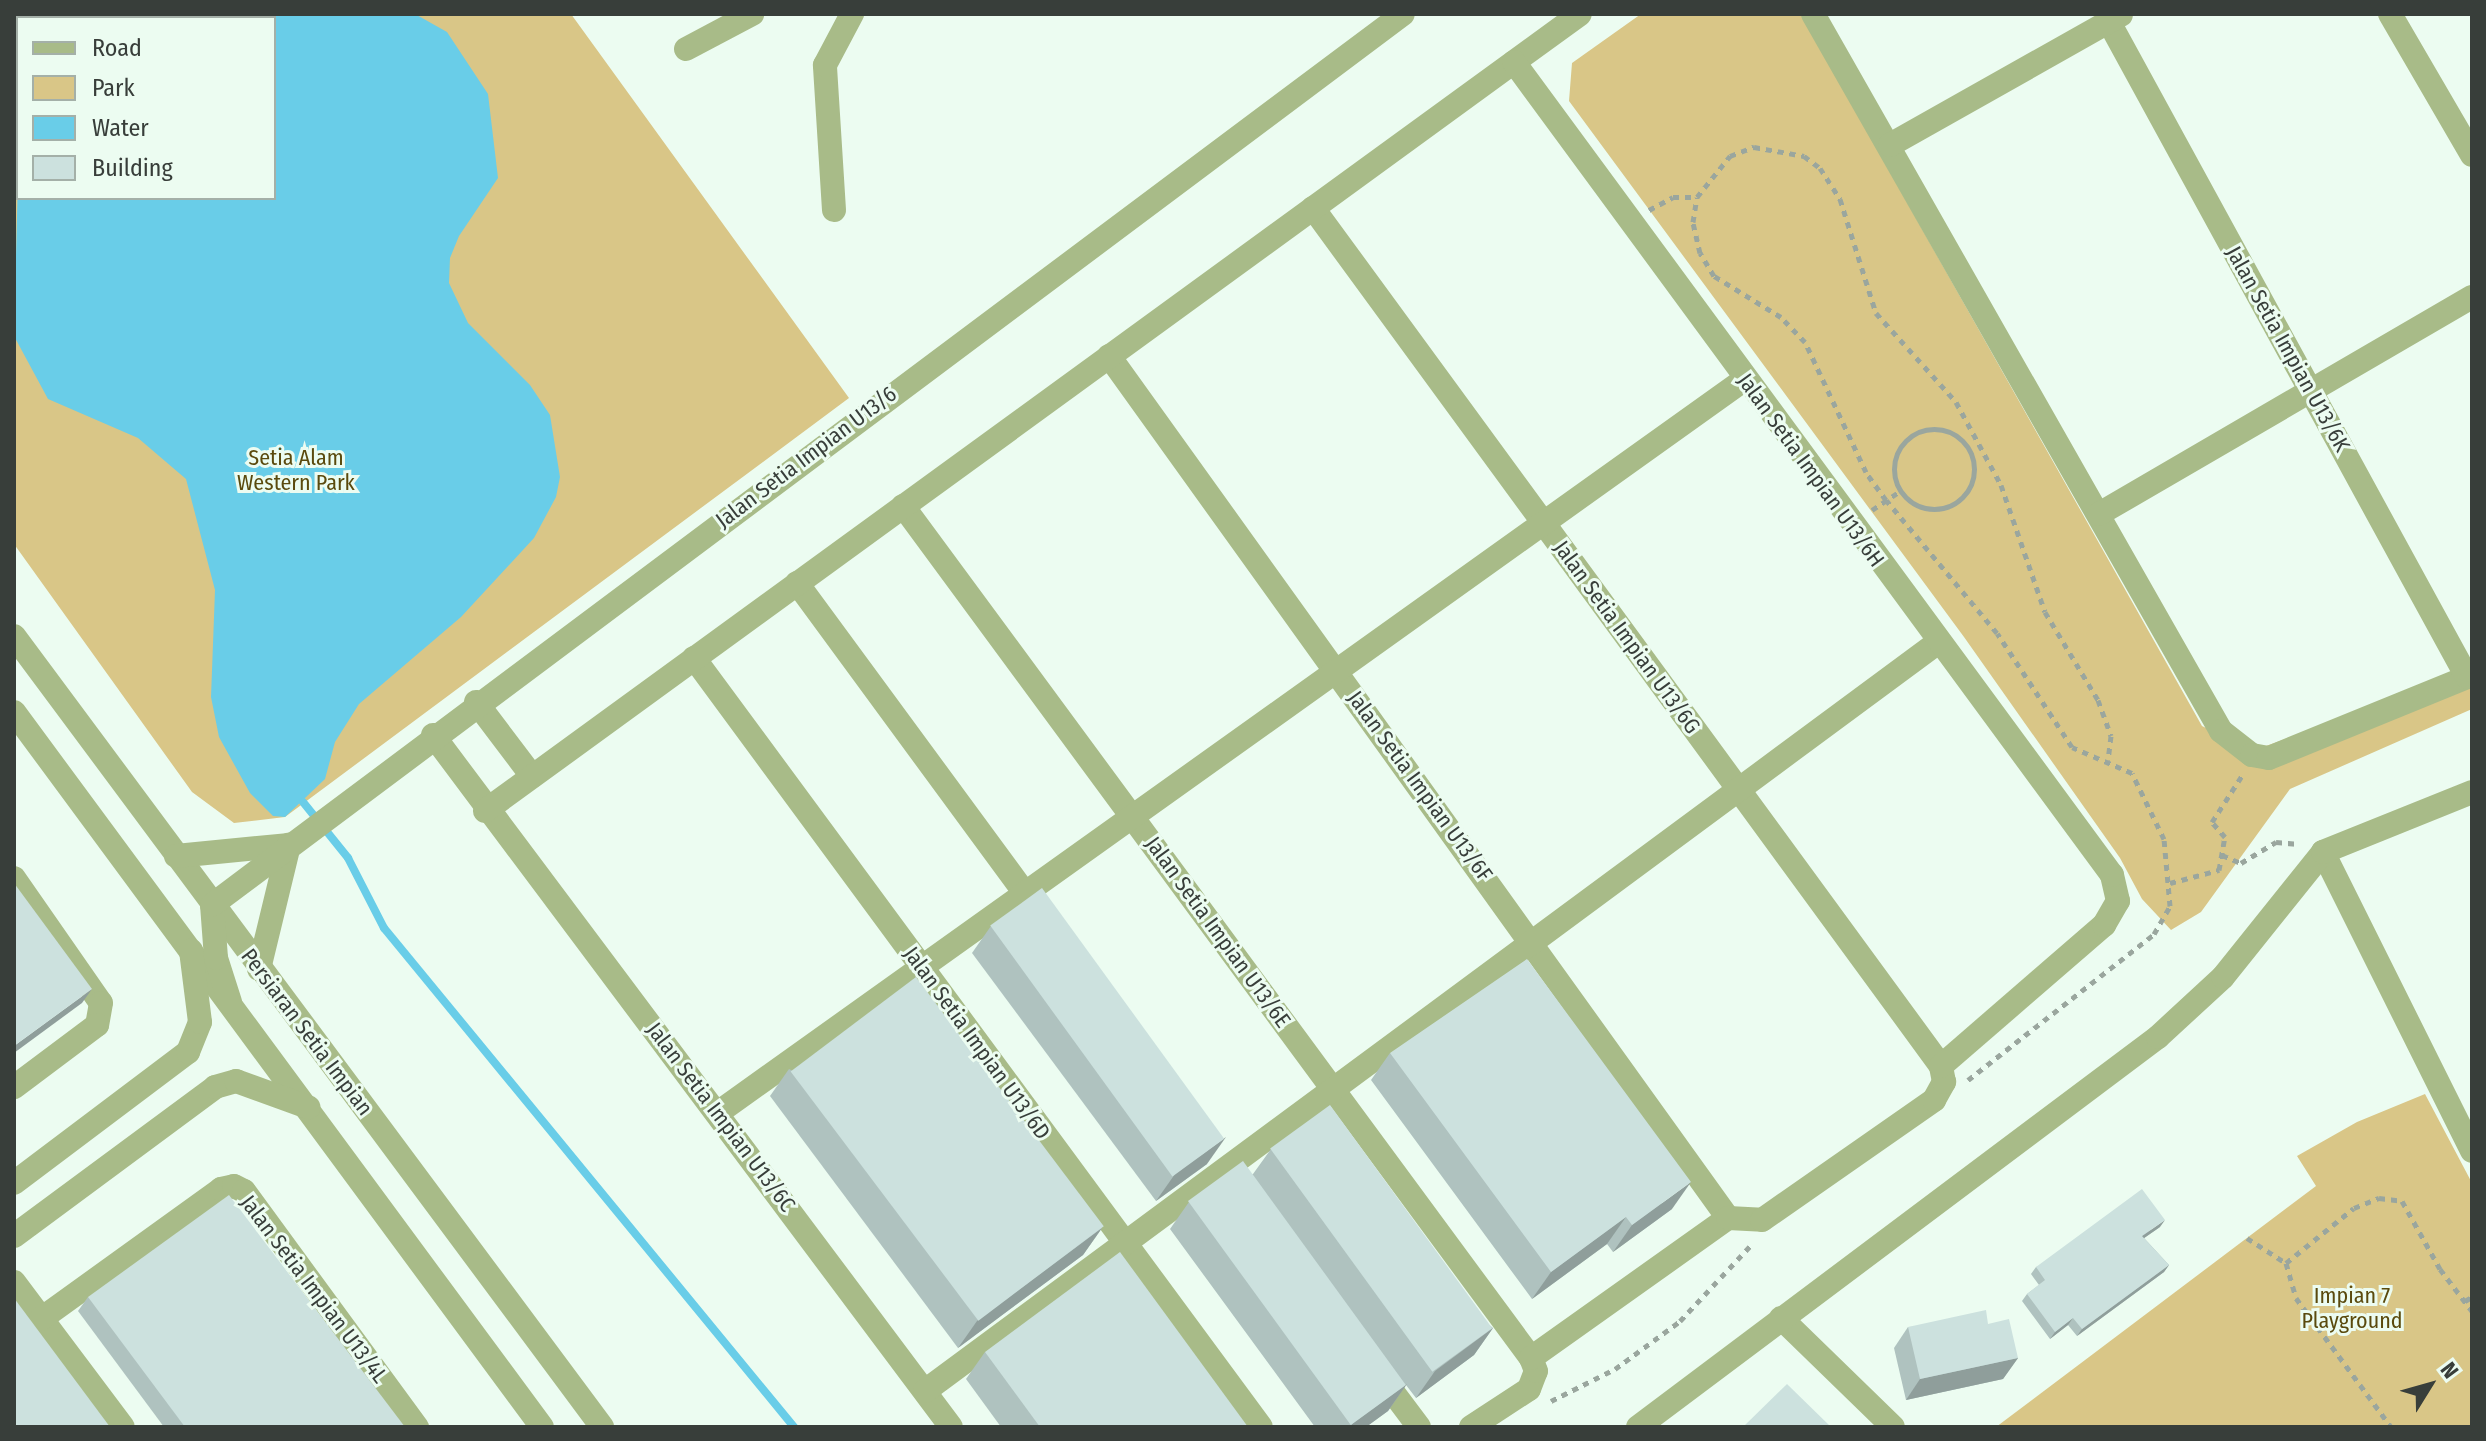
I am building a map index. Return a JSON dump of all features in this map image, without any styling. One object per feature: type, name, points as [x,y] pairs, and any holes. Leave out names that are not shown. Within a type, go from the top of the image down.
[{"type":"street","points":[[686,49],[752,14]]},
{"type":"street","points":[[834,210],[825,65],[852,14]]},
{"type":"street","points":[[485,811],[1580,14]]},
{"type":"street","points":[[1813,14],[2099,514],[2209,714],[2252,755],[2269,758],[2469,676]]},
{"type":"street","points":[[2390,14],[2472,155]]},
{"type":"street","name":"Jalan Setia Impian U13/6","points":[[212,905],[476,702],[1402,15]]},
{"type":"street","points":[[1890,145],[2116,18]]},
{"type":"street","name":"Jalan Setia Impian U13/6K","points":[[2116,18],[2310,390],[2469,676]]},
{"type":"street","name":"Jalan Setia Impian U13/6H","points":[[1514,62],[1937,643],[2112,875],[2118,901],[2114,914],[1941,1066]]},
{"type":"street","name":"Jalan Setia Impian U13/6G","points":[[1313,208],[1941,1066]]},
{"type":"street","points":[[2099,514],[2472,297]]},
{"type":"street","name":"Jalan Setia Impian U13/6F","points":[[1109,356],[1533,942],[1728,1218]]},
{"type":"street","points":[[719,1112],[1745,379]]},
{"type":"street","name":"Jalan Setia Impian U13/6E","points":[[903,506],[1531,1358]]},
{"type":"street","points":[[797,583],[1053,931]]},
{"type":"street","name":"Persiaran Setia Impian","points":[[14,636],[602,1427]]},
{"type":"street","points":[[925,1391],[1937,643]]},
{"type":"street","name":"Jalan Setia Impian U13/6D","points":[[694,658],[1261,1427]]},
{"type":"street","points":[[476,702],[532,776]]},
{"type":"street","name":"Persiaran Setia Impian","points":[[14,712],[542,1427]]},
{"type":"street","name":"Jalan Setia Impian U13/6C","points":[[433,735],[485,811],[719,1112],[951,1427]]},
{"type":"street","points":[[1638,1427],[2158,1037],[2223,977],[2323,852],[2472,792]]},
{"type":"street","points":[[176,856],[294,841],[259,969]]},
{"type":"street","points":[[2323,852],[2472,1151]]},
{"type":"street","points":[[14,878],[101,1003],[97,1025],[14,1087]]},
{"type":"street","points":[[212,905],[216,958],[230,1002]]},
{"type":"street","points":[[14,1183],[188,1052],[200,1022],[191,949]]},
{"type":"street","points":[[1471,1427],[1529,1389],[1536,1371],[1531,1358],[1728,1218],[1762,1220],[1934,1100],[1944,1082],[1941,1066]]},
{"type":"street","points":[[14,1236],[215,1087],[236,1081],[308,1107]]},
{"type":"street","points":[[1209,1143],[1246,1192]]},
{"type":"street","points":[[47,1157],[72,1191]]},
{"type":"street","name":"Jalan Setia Impian U13/4L","points":[[41,1319],[221,1189],[234,1186],[244,1191],[404,1422]]},
{"type":"street","points":[[14,1282],[123,1427]]},
{"type":"street","points":[[1781,1318],[1893,1427]]},
{"type":"street","points":[[1364,1353],[1419,1427]]},
{"type":"path","points":[[2108,760],[2111,736],[2098,700],[2045,612],[2019,530],[1980,441],[1956,402],[1876,313],[1840,199],[1820,168],[1779,148],[1754,147],[1730,156],[1697,197],[1693,222],[1700,253],[1714,276],[1781,317],[1805,342],[1880,491],[1997,633],[2072,747],[2132,773],[2152,805],[2170,883],[2170,906],[2154,934]]},
{"type":"path","points":[[1632,223],[1673,197],[1697,197]]},
{"type":"path","points":[[1932,429],[1953,433],[1968,447],[1975,468],[1970,488],[1956,503],[1936,510],[1916,505],[1900,491],[1894,471],[1898,451],[1912,435],[1932,429]]},
{"type":"path","points":[[1968,447],[1980,441]]},
{"type":"path","points":[[2170,883],[2219,870],[2225,833],[2212,822],[2218,806],[2234,794],[2252,755]]},
{"type":"path","points":[[2221,855],[2241,863],[2276,842],[2323,852]]},
{"type":"path","points":[[2286,1263],[2354,1208],[2392,1199],[2411,1209],[2440,1269],[2472,1311]]},
{"type":"path","points":[[2247,1238],[2286,1263],[2296,1298],[2391,1427]]},
{"type":"path","points":[[2465,1301],[2472,1297]]},
{"type":"green space","name":"Setia Alam Western Park","points":[[14,14],[571,14],[849,398],[285,817],[234,823],[192,792],[14,544]]},
{"type":"green space","points":[[1641,14],[1801,14],[2202,726],[2252,751],[2472,672],[2472,709],[2290,789],[2201,912],[2171,930],[2142,899],[2120,858],[1964,637],[1569,101],[1572,63]]},
{"type":"green space","name":"Impian 7 Playground","points":[[2425,1094],[2472,1183],[2472,1427],[1996,1427],[2316,1186],[2297,1156],[2357,1122]]},
{"type":"water","points":[[47,14],[415,14],[447,32],[488,94],[498,178],[459,236],[450,258],[449,283],[468,323],[530,385],[550,415],[560,477],[556,497],[534,538],[461,617],[359,704],[335,742],[325,779],[285,817],[273,816],[250,793],[219,737],[211,697],[215,590],[186,479],[138,438],[48,399],[14,336],[17,200],[276,200],[276,16]]},
{"type":"building","points":[[14,883],[92,989],[14,1046]]},
{"type":"building","points":[[1042,888],[1224,1139],[1172,1176],[990,926]]},
{"type":"building","points":[[1527,959],[1691,1182],[1632,1225],[1626,1217],[1551,1272],[1390,1053]]},
{"type":"building","points":[[916,977],[1104,1226],[978,1321],[791,1071]]},
{"type":"building","points":[[1330,1105],[1492,1328],[1432,1372],[1270,1148]]},
{"type":"building","points":[[1243,1161],[1406,1385],[1351,1425],[1188,1201]]},
{"type":"building","points":[[2142,1189],[2165,1220],[2142,1236],[2169,1265],[2082,1329],[2073,1318],[2055,1332],[2027,1294],[2045,1280],[2036,1267]]},
{"type":"building","points":[[229,1195],[405,1427],[185,1427],[88,1297]]},
{"type":"building","points":[[1120,1252],[1248,1427],[1040,1427],[985,1352]]},
{"type":"building","points":[[14,1298],[110,1427],[14,1427]]},
{"type":"building","points":[[1986,1310],[1988,1324],[2009,1319],[2018,1358],[1920,1379],[1908,1327]]},
{"type":"building","points":[[1787,1384],[1831,1427],[1743,1427]]},
{"type":"waterway","points":[[303,802],[348,858],[384,928],[794,1427]]}]
